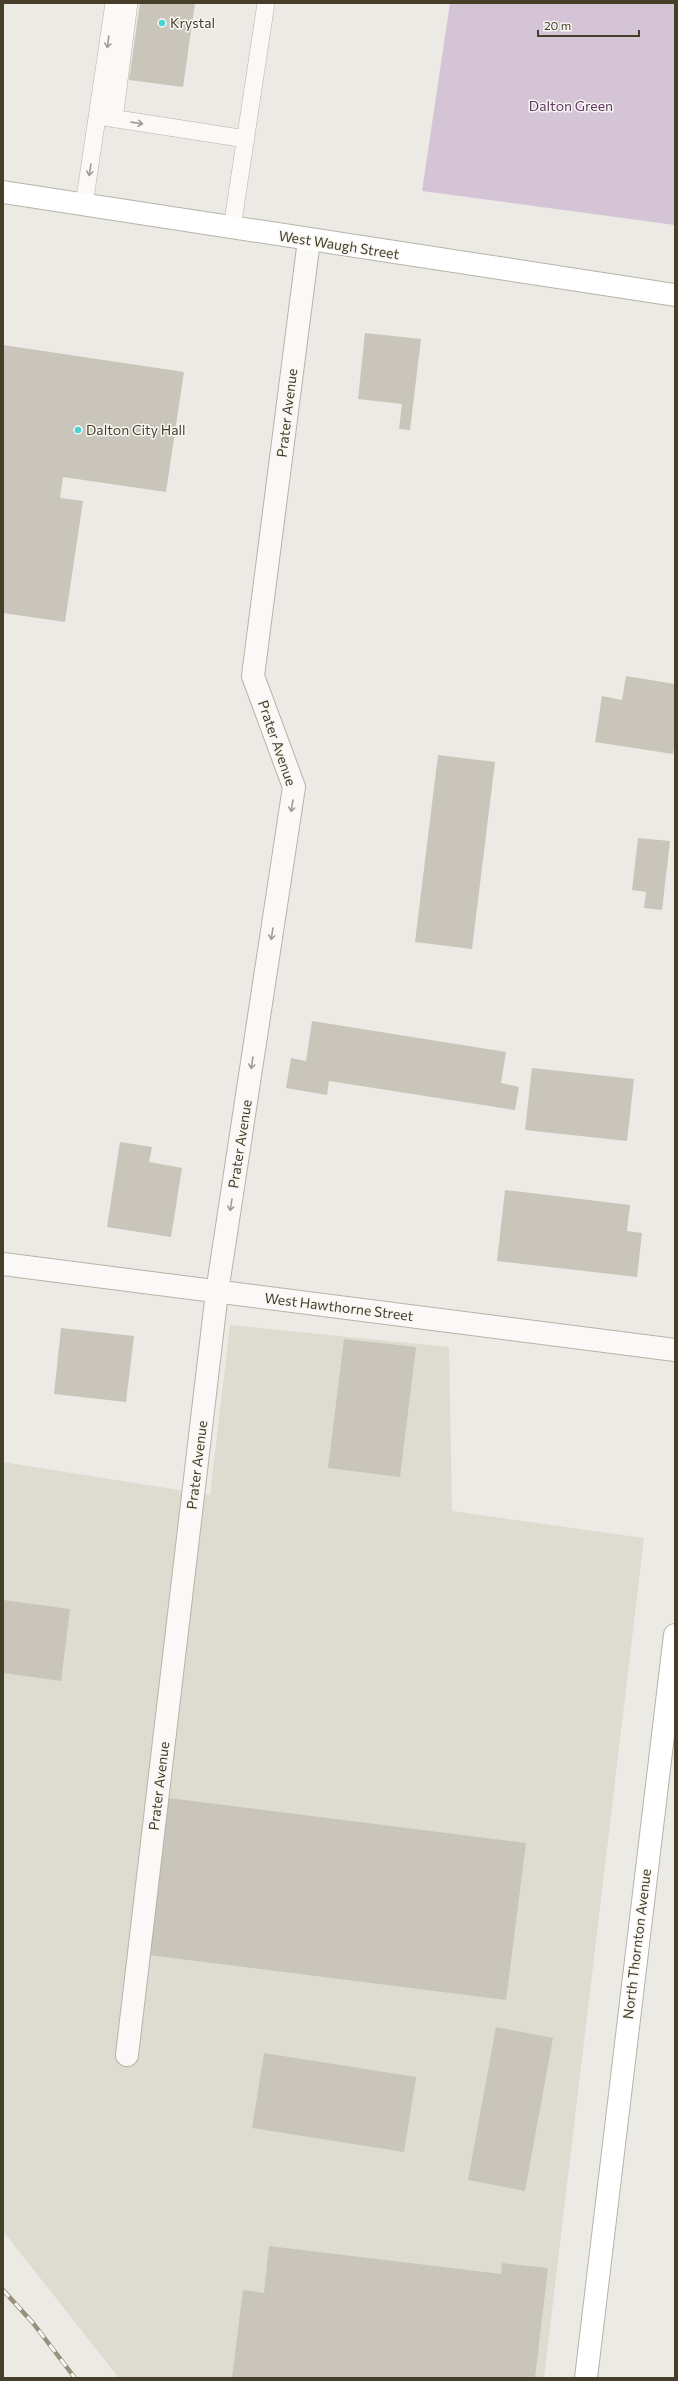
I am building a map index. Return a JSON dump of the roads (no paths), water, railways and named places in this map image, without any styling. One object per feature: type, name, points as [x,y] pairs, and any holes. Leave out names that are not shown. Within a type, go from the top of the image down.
[{"type":"main road","name":"West Waugh Street","points":[[3,192],[675,295]]},
{"type":"main road","name":"North Thornton Avenue","points":[[586,2378],[675,1636]]},
{"type":"street","name":"Prater Avenue","points":[[127,2055],[217,1292],[294,787],[254,676],[309,240]]},
{"type":"street","name":"West Hawthorne Street","points":[[3,1264],[675,1350]]},
{"type":"lane","points":[[106,118],[114,3]]},
{"type":"lane","points":[[84,205],[106,118],[129,3]]},
{"type":"lane","points":[[232,228],[266,3]]},
{"type":"lane","points":[[106,118],[246,139]]},
{"type":"railway","points":[[3,2290],[33,2323],[75,2378]]},
{"type":"place","name":"Krystal","points":[[162,23]]},
{"type":"place","name":"Dalton City Hall","points":[[78,430]]},
{"type":"park label","name":"Dalton Green","points":[[571,106]]}]
